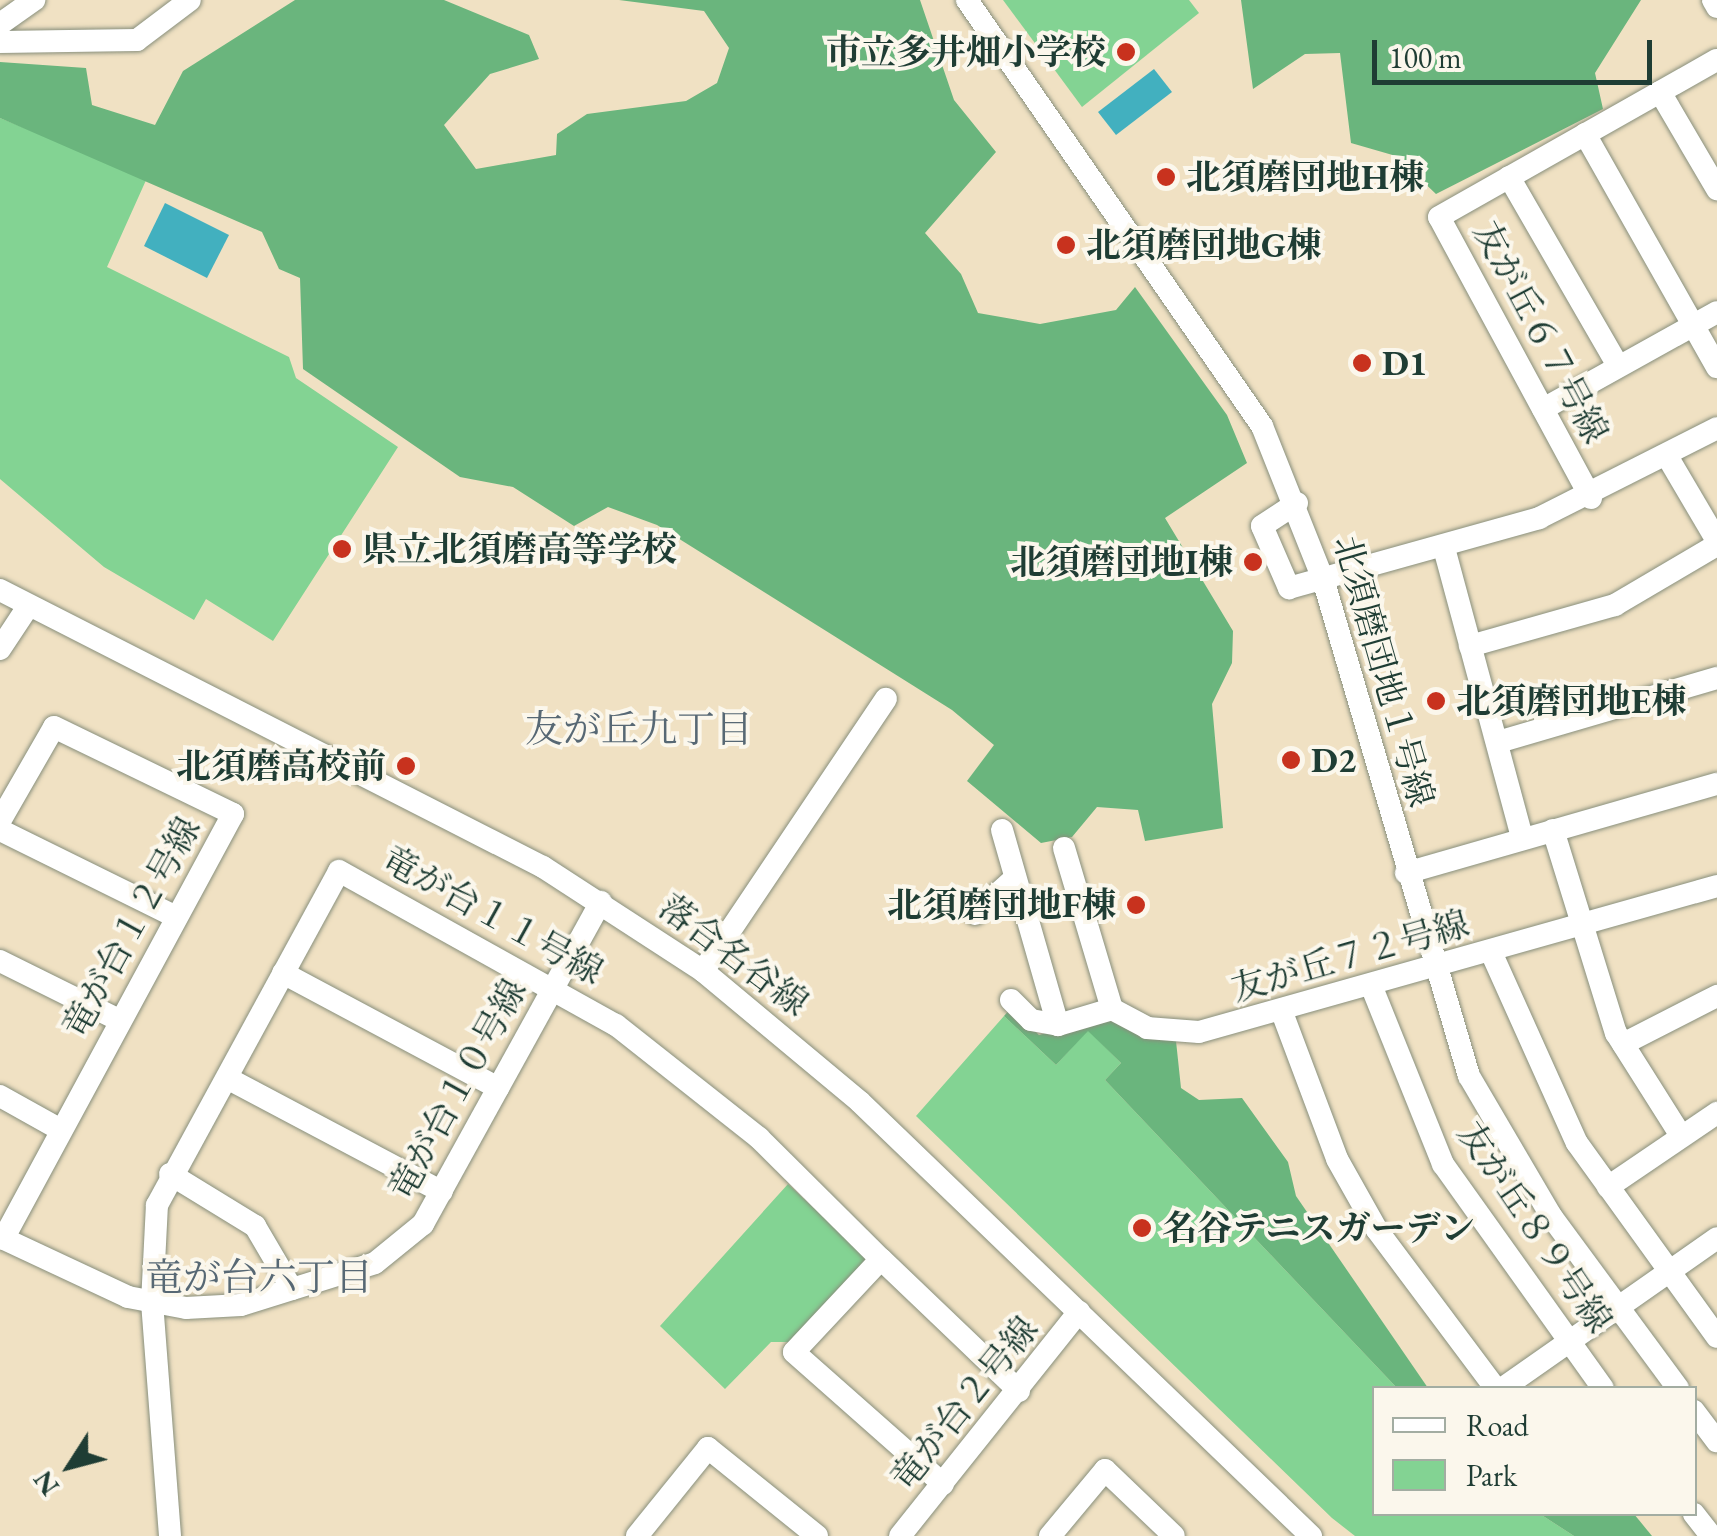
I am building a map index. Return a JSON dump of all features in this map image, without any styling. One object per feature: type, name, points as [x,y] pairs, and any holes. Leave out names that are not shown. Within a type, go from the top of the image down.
[{"type":"street","points":[[0,24],[34,0]]},
{"type":"street","points":[[0,42],[137,40],[162,8],[190,0]]},
{"type":"street","name":"北須磨団地１号線","points":[[967,0],[1262,426],[1297,503],[1323,578],[1433,968],[1501,1138],[1677,1386]]},
{"type":"street","points":[[1713,0],[1717,7]]},
{"type":"street","name":"友が丘６７号線","points":[[1590,498],[1439,217],[1717,60]]},
{"type":"street","points":[[1660,92],[1717,189]]},
{"type":"street","points":[[1585,134],[1717,367]]},
{"type":"street","points":[[1508,177],[1618,366]]},
{"type":"street","points":[[1543,409],[1717,312]]},
{"type":"street","points":[[1297,503],[1262,526],[1290,588],[1444,548],[1590,498],[1717,428]]},
{"type":"street","points":[[1470,646],[1615,605],[1717,543],[1666,456]]},
{"type":"street","points":[[1444,548],[1522,838]]},
{"type":"street","name":"落合名谷線","points":[[0,590],[27,608],[601,902],[703,971],[820,1065],[1311,1536]]},
{"type":"street","points":[[0,649],[27,608]]},
{"type":"street","points":[[1498,742],[1717,678]]},
{"type":"street","points":[[703,971],[886,699]]},
{"type":"street","name":"竜が台１２号線","points":[[0,821],[54,727],[233,814],[174,916],[2,1238]]},
{"type":"street","points":[[1406,873],[1717,784]]},
{"type":"street","points":[[0,830],[174,916]]},
{"type":"street","points":[[1002,830],[1058,1026]]},
{"type":"street","points":[[1553,830],[1580,926],[1623,1044],[1681,1136]]},
{"type":"street","points":[[1011,1000],[1031,1020],[1058,1026],[1112,1009],[1064,848]]},
{"type":"street","name":"竜が台１１号線","points":[[170,1536],[152,1303],[157,1205],[170,1174],[227,1078],[339,871],[554,985],[759,1138],[1019,1391]]},
{"type":"street","points":[[975,914],[1016,878]]},
{"type":"street","name":"友が丘７２号線","points":[[1112,1009],[1173,1035],[1283,1015],[1717,886]]},
{"type":"street","name":"竜が台１０号線","points":[[2,1238],[152,1303],[214,1309],[292,1289],[394,1251],[442,1192],[601,902]]},
{"type":"street","points":[[1492,952],[1536,1070],[1608,1187],[1717,1337]]},
{"type":"street","points":[[0,961],[119,1020]]},
{"type":"street","points":[[283,973],[498,1088]]},
{"type":"street","name":"友が丘８９号線","points":[[1372,990],[1443,1164],[1602,1386]]},
{"type":"street","points":[[1623,1044],[1717,996]]},
{"type":"street","points":[[1283,1015],[1337,1159],[1376,1230],[1493,1386]]},
{"type":"street","points":[[227,1078],[442,1192]]},
{"type":"street","points":[[0,1096],[61,1130]]},
{"type":"street","points":[[1608,1187],[1717,1112]]},
{"type":"street","points":[[170,1174],[255,1226],[292,1289]]},
{"type":"street","points":[[1506,1386],[1616,1305],[1717,1238]]},
{"type":"street","points":[[881,1258],[794,1352],[943,1484]]},
{"type":"street","name":"竜が台２号線","points":[[900,1536],[1079,1312]]},
{"type":"street","points":[[1697,1415],[1717,1441]]},
{"type":"street","points":[[637,1536],[708,1448],[817,1536]]},
{"type":"street","points":[[1050,1536],[1104,1470],[1174,1536]]},
{"type":"street","points":[[1696,1516],[1711,1536]]},
{"type":"green space","points":[[295,0],[444,0],[529,35],[539,59],[490,74],[444,125],[476,169],[556,155],[557,134],[587,114],[686,101],[717,83],[729,48],[704,11],[619,0],[920,0],[954,100],[996,152],[925,233],[961,274],[978,313],[1040,324],[1116,310],[1135,287],[1227,415],[1247,463],[1165,518],[1233,631],[1232,663],[1212,704],[1223,828],[1145,841],[1138,810],[1097,807],[1072,837],[1041,843],[967,781],[994,745],[952,710],[657,525],[608,507],[574,526],[513,487],[460,477],[303,369],[300,278],[279,269],[262,232],[0,118],[0,62],[86,68],[92,105],[155,125],[183,71]]},
{"type":"green space","points":[[1003,0],[1189,0],[1199,13],[1082,107]]},
{"type":"green space","points":[[1241,0],[1641,0],[1595,73],[1603,109],[1436,194],[1396,156],[1351,143],[1340,53],[1305,54],[1253,89]]},
{"type":"green space","points":[[0,118],[147,178],[107,267],[289,357],[296,378],[398,447],[273,641],[206,599],[194,620],[104,567],[0,479]]},
{"type":"green space","points":[[1011,1008],[1039,1035],[1100,1018],[1176,1041],[1181,1088],[1199,1100],[1242,1098],[1288,1162],[1296,1196],[1427,1386],[1395,1386],[1105,1080],[1121,1063],[1088,1031],[1056,1065],[1004,1016]]},
{"type":"green space","name":"名谷テニスガーデン","points":[[1004,1016],[1056,1065],[1088,1030],[1121,1063],[1105,1080],[1395,1386],[1372,1386],[1372,1516],[1543,1516],[1574,1536],[1355,1536],[916,1116]]},
{"type":"green space","points":[[788,1184],[867,1258],[790,1342],[771,1342],[725,1389],[660,1326]]},
{"type":"green space","points":[[1543,1516],[1636,1516],[1652,1536],[1574,1536]]},
{"type":"water","points":[[1154,69],[1172,92],[1116,135],[1098,112]]},
{"type":"water","points":[[165,203],[229,235],[207,278],[144,246]]},
{"type":"place","name":"市立多井畑小学校","points":[[1126,52]]},
{"type":"place","name":"北須磨団地H棟","points":[[1166,177]]},
{"type":"place","name":"北須磨団地G棟","points":[[1066,245]]},
{"type":"place","name":"D1","points":[[1362,363]]},
{"type":"place","name":"県立北須磨高等学校","points":[[342,549]]},
{"type":"place","name":"北須磨団地I棟","points":[[1253,562]]},
{"type":"place","name":"北須磨団地E棟","points":[[1436,701]]},
{"type":"place","name":"D2","points":[[1291,760]]},
{"type":"place","name":"北須磨高校前","points":[[406,766]]},
{"type":"place","name":"北須磨団地F棟","points":[[1136,905]]},
{"type":"place","name":"名谷テニスガーデン","points":[[1142,1228]]},
{"type":"district","name":"友が丘九丁目","points":[[639,729]]},
{"type":"district","name":"竜が台六丁目","points":[[259,1277]]}]
